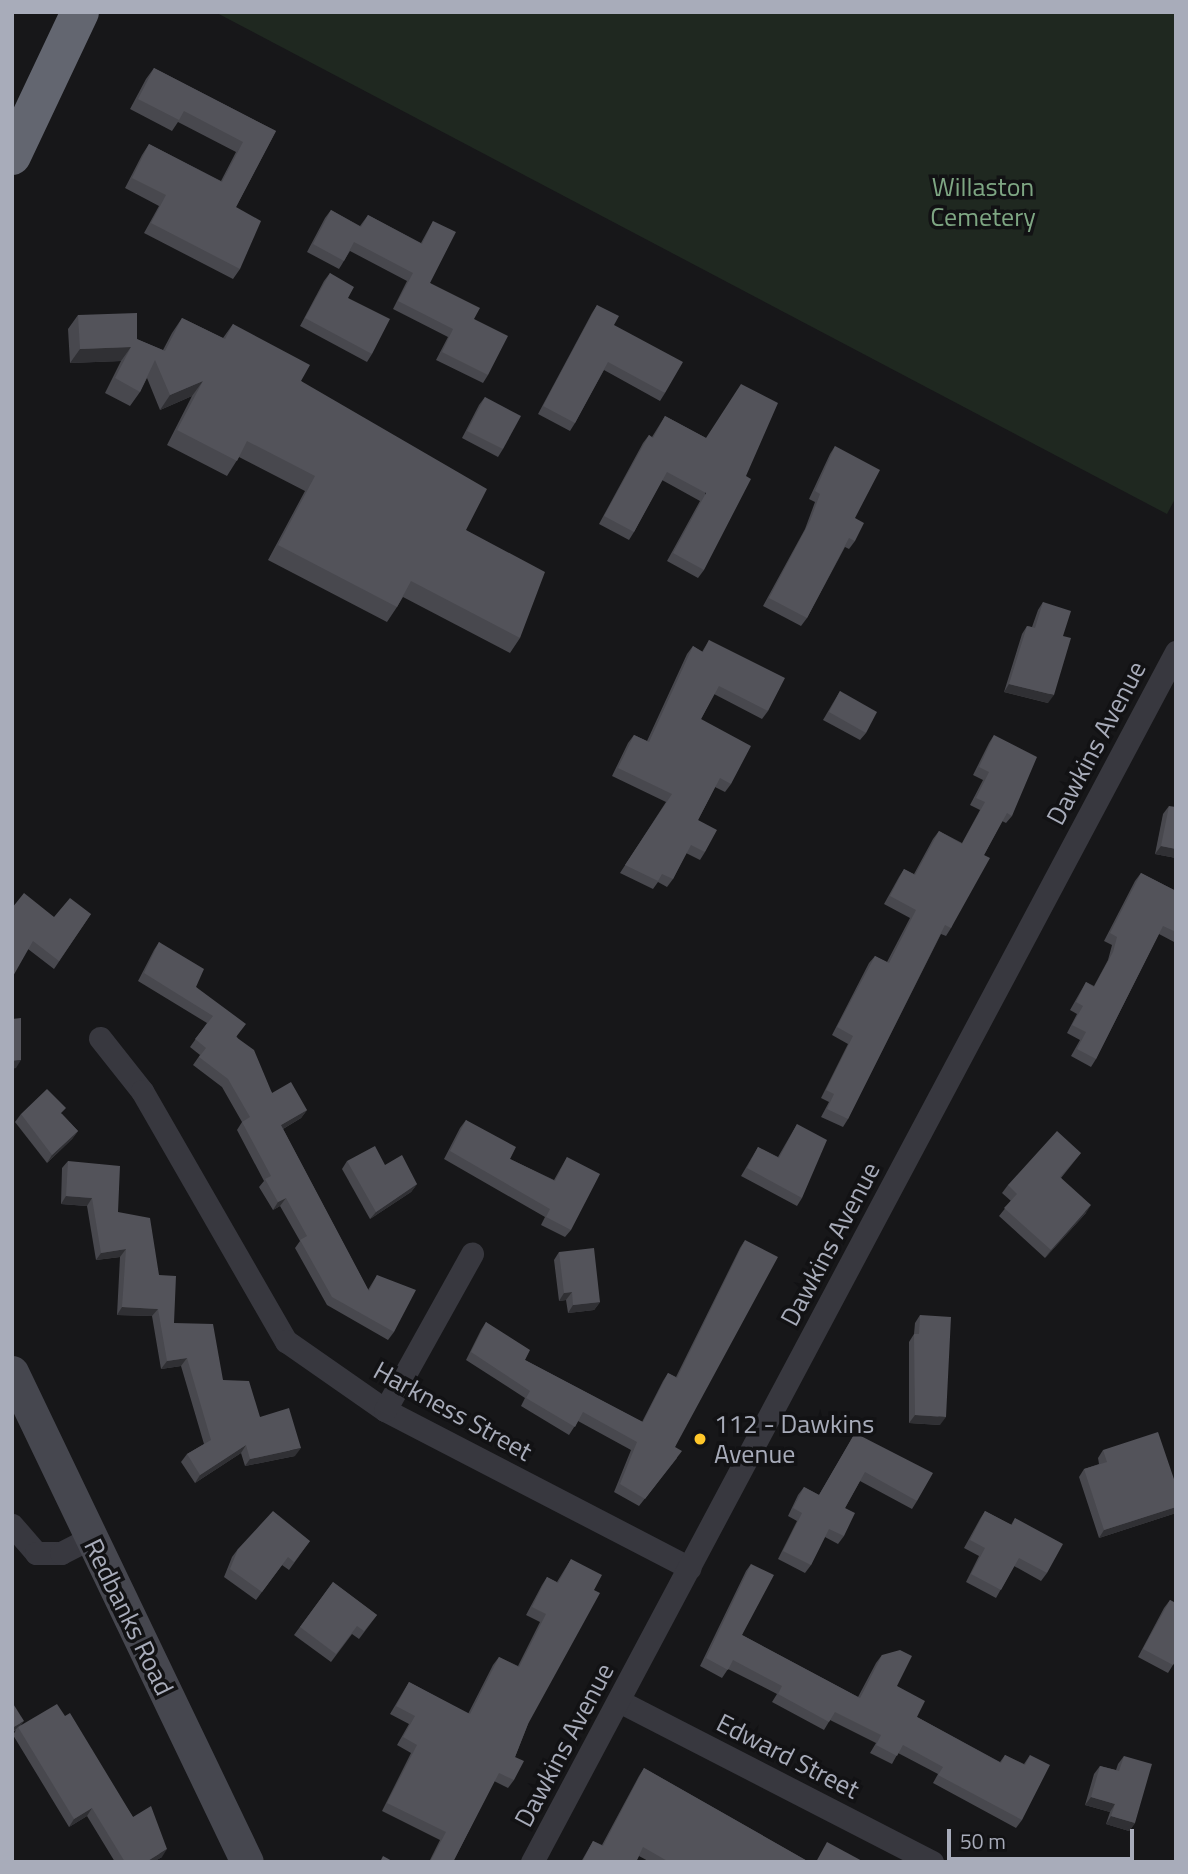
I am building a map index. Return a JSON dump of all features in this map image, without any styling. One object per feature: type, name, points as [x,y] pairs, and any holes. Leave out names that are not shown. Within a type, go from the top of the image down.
[{"type":"highway","points":[[12,156],[79,12]]},
{"type":"main road","name":"Redbanks Road","points":[[12,1372],[247,1862]]},
{"type":"street","name":"Dawkins Avenue","points":[[532,1862],[1176,652]]},
{"type":"street","name":"Harkness Street","points":[[100,1038],[142,1091],[286,1341],[384,1410],[690,1567]]},
{"type":"street","points":[[384,1410],[472,1254]]},
{"type":"street","points":[[12,1525],[36,1553],[61,1552],[90,1538]]},
{"type":"street","name":"Edward Street","points":[[619,1701],[932,1862]]},
{"type":"green space","name":"Willaston Cemetery","points":[[215,12],[1176,12],[1176,497],[1167,514]]},
{"type":"building","points":[[154,68],[276,131],[236,207],[261,221],[240,269],[151,223],[166,195],[132,178],[149,144],[222,182],[243,142],[184,111],[179,120],[138,99]]},
{"type":"building","points":[[331,210],[361,227],[368,215],[422,244],[433,221],[456,232],[430,283],[480,308],[474,319],[508,336],[488,375],[442,352],[453,329],[398,301],[413,273],[354,242],[344,261],[313,244]]},
{"type":"building","points":[[330,273],[354,287],[348,298],[390,319],[372,354],[305,318]]},
{"type":"building","points":[[597,305],[619,316],[614,325],[683,362],[665,393],[608,362],[575,423],[543,406]]},
{"type":"building","points":[[137,313],[137,339],[165,351],[182,318],[225,339],[233,324],[310,365],[301,381],[487,489],[466,530],[545,572],[520,638],[411,581],[397,607],[278,545],[315,476],[247,441],[237,461],[177,430],[203,381],[170,395],[155,360],[140,392],[115,378],[131,347],[80,349],[78,315]]},
{"type":"building","points":[[741,384],[778,403],[746,476],[751,479],[704,570],[673,553],[706,493],[667,472],[634,532],[604,516],[649,435],[653,438],[665,416],[706,438]]},
{"type":"building","points":[[485,397],[521,416],[503,449],[467,431]]},
{"type":"building","points":[[835,446],[880,470],[855,518],[864,523],[855,541],[849,538],[807,618],[769,598],[810,521],[820,494],[815,491]]},
{"type":"building","points":[[1043,602],[1071,611],[1063,636],[1071,638],[1054,695],[1009,684],[1027,626],[1035,628]]},
{"type":"building","points":[[709,640],[785,678],[768,711],[719,686],[701,719],[751,746],[731,784],[720,778],[698,820],[717,830],[705,852],[691,845],[673,879],[662,874],[658,881],[625,865],[672,794],[618,768],[634,735],[649,742],[693,646],[703,652]]},
{"type":"building","points":[[840,691],[877,712],[866,733],[829,712]]},
{"type":"building","points":[[994,735],[1037,757],[1012,816],[1007,813],[984,855],[990,858],[951,928],[945,925],[848,1119],[827,1109],[834,1094],[826,1090],[853,1036],[837,1027],[875,956],[889,963],[916,910],[890,896],[904,869],[915,875],[939,831],[962,844],[985,802],[976,798],[989,772],[979,767]]},
{"type":"building","points":[[1169,806],[1176,807],[1176,849],[1161,846]]},
{"type":"building","points":[[1141,873],[1176,891],[1176,932],[1163,926],[1096,1059],[1077,1049],[1086,1032],[1072,1025],[1083,1006],[1076,1002],[1086,982],[1094,987],[1113,952],[1117,937],[1110,933]]},
{"type":"building","points":[[24,893],[54,917],[70,898],[91,914],[59,961],[33,941],[12,978],[12,908]]},
{"type":"building","points":[[159,942],[204,969],[196,987],[246,1024],[236,1037],[254,1050],[272,1093],[291,1082],[307,1110],[281,1125],[369,1291],[377,1275],[416,1290],[394,1332],[332,1297],[300,1240],[307,1236],[286,1198],[278,1202],[265,1179],[271,1176],[242,1122],[250,1117],[228,1079],[199,1057],[206,1048],[195,1039],[213,1016],[144,973]]},
{"type":"building","points":[[21,1018],[21,1060],[12,1061],[12,1019]]},
{"type":"building","points":[[47,1089],[66,1108],[61,1113],[78,1131],[52,1155],[21,1114]]},
{"type":"building","points":[[466,1120],[516,1147],[510,1159],[555,1181],[567,1157],[600,1174],[571,1230],[546,1217],[550,1209],[450,1151]]},
{"type":"building","points":[[797,1124],[827,1140],[802,1198],[747,1168],[758,1147],[779,1158]]},
{"type":"building","points":[[1057,1131],[1081,1153],[1060,1177],[1091,1205],[1051,1250],[1004,1208],[1017,1194],[1008,1185]]},
{"type":"building","points":[[375,1146],[385,1165],[402,1155],[417,1184],[376,1212],[347,1161]]},
{"type":"building","points":[[68,1161],[120,1166],[118,1212],[150,1218],[159,1275],[176,1276],[174,1323],[213,1324],[223,1380],[249,1381],[260,1417],[289,1408],[301,1448],[250,1459],[246,1445],[200,1475],[187,1454],[211,1440],[187,1358],[167,1361],[158,1309],[122,1307],[126,1249],[101,1253],[92,1198],[66,1196]]},
{"type":"building","points":[[745,1240],[778,1257],[675,1447],[682,1451],[645,1499],[620,1484],[637,1442],[583,1412],[575,1427],[526,1398],[530,1391],[471,1352],[486,1322],[530,1350],[525,1360],[643,1422],[668,1373],[677,1378]]},
{"type":"building","points":[[594,1248],[600,1302],[573,1305],[572,1292],[564,1293],[559,1252]]},
{"type":"building","points":[[920,1315],[951,1317],[946,1417],[915,1415],[914,1334],[919,1334]]},
{"type":"building","points":[[1158,1432],[1176,1485],[1176,1507],[1104,1530],[1084,1469],[1107,1462],[1103,1450]]},
{"type":"building","points":[[855,1433],[933,1473],[917,1501],[865,1472],[845,1508],[855,1513],[844,1536],[829,1529],[811,1565],[783,1551],[802,1513],[793,1508],[804,1487],[819,1495]]},
{"type":"building","points":[[273,1511],[310,1541],[294,1562],[288,1557],[262,1592],[230,1569],[238,1549]]},
{"type":"building","points":[[985,1511],[1012,1525],[1015,1518],[1063,1544],[1047,1573],[1019,1558],[1001,1590],[971,1574],[985,1548],[970,1540]]},
{"type":"building","points":[[571,1559],[602,1575],[594,1590],[600,1593],[528,1724],[515,1757],[524,1761],[514,1780],[499,1773],[453,1862],[430,1862],[446,1832],[387,1803],[417,1745],[403,1737],[415,1716],[396,1706],[409,1682],[470,1714],[499,1657],[519,1667],[546,1614],[532,1607],[547,1577],[558,1583]]},
{"type":"building","points":[[751,1564],[774,1575],[742,1635],[860,1698],[882,1655],[900,1650],[912,1656],[897,1686],[925,1701],[917,1717],[1001,1763],[1005,1755],[1025,1765],[1030,1755],[1050,1765],[1022,1820],[938,1775],[943,1767],[903,1745],[897,1756],[876,1745],[881,1735],[835,1712],[829,1722],[778,1694],[782,1686],[733,1660],[728,1670],[706,1658]]},
{"type":"building","points":[[333,1582],[377,1615],[364,1631],[357,1626],[336,1654],[300,1627]]},
{"type":"building","points":[[1170,1600],[1175,1603],[1176,1601],[1176,1660],[1173,1665],[1143,1649]]},
{"type":"building","points":[[12,1702],[24,1721],[12,1728]]},
{"type":"building","points":[[57,1704],[65,1716],[70,1713],[133,1817],[151,1806],[167,1849],[146,1862],[125,1862],[92,1808],[74,1819],[18,1727]]},
{"type":"building","points":[[1124,1756],[1152,1764],[1135,1823],[1111,1816],[1115,1804],[1091,1797],[1100,1766],[1119,1771]]},
{"type":"building","points":[[644,1768],[809,1862],[669,1862],[643,1847],[636,1862],[582,1862],[593,1841],[603,1846]]},
{"type":"building","points":[[827,1842],[864,1862],[816,1862]]},
{"type":"building","points":[[383,1856],[394,1862],[380,1862]]},
{"type":"place","name":"112 - Dawkins Avenue","points":[[700,1439]]}]
